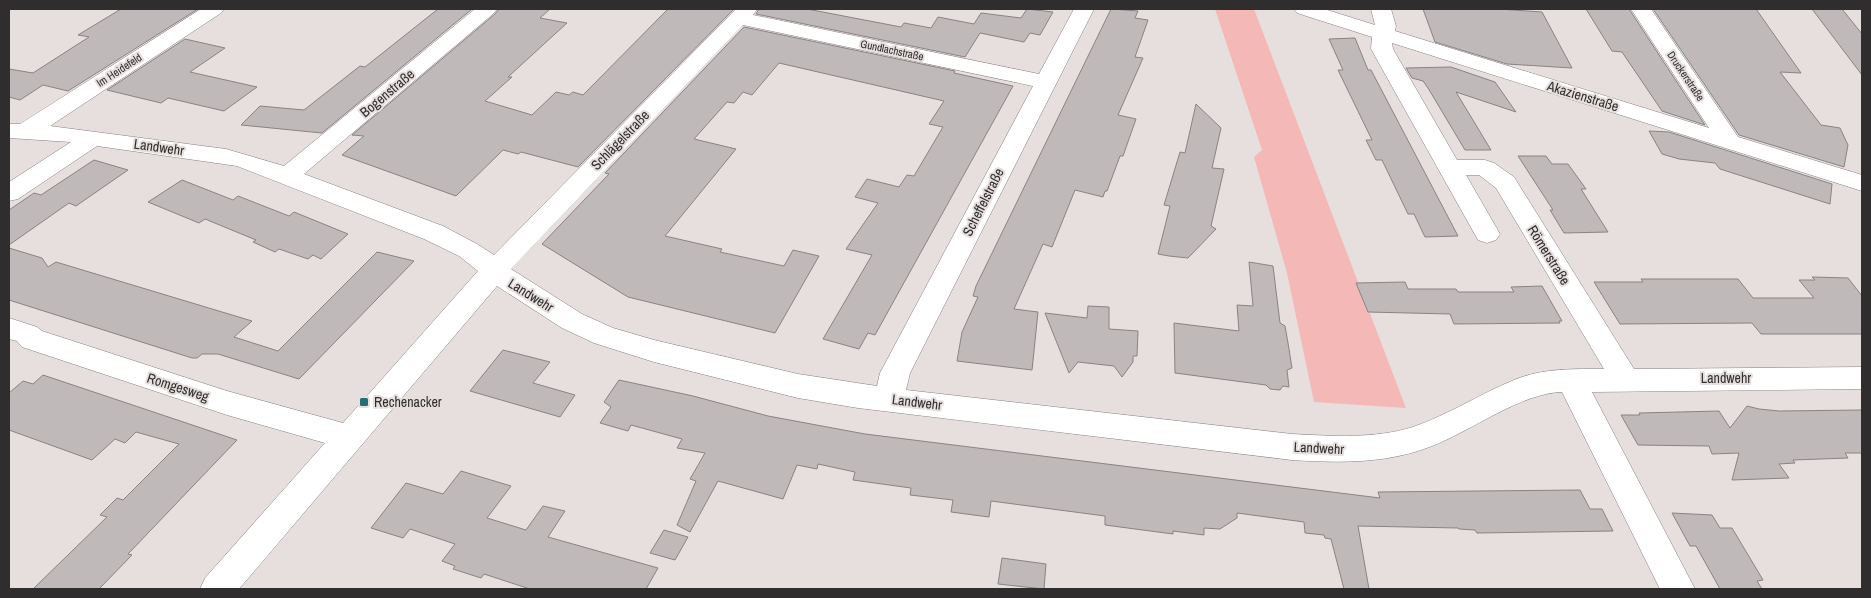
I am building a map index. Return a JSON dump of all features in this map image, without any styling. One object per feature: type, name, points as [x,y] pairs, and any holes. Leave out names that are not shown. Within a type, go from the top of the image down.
[{"type":"street","name":"Im Heidefeld","points":[[17,131],[214,9]]},
{"type":"street","name":"Bogenstraße","points":[[286,177],[487,9]]},
{"type":"street","name":"Scheffelstraße","points":[[889,399],[895,373],[1084,9]]},
{"type":"street","name":"Akazienstraße","points":[[1304,9],[1862,182]]},
{"type":"street","points":[[1381,9],[1386,26],[1381,42],[1382,50],[1487,234]]},
{"type":"street","name":"Druckerstraße","points":[[1641,9],[1731,142]]},
{"type":"street","name":"Gundlachstraße","points":[[743,13],[1045,82]]},
{"type":"street","name":"Schlägelstraße","points":[[494,271],[743,13]]},
{"type":"street","name":"Landwehr","points":[[17,131],[93,138],[226,156],[245,161],[431,233],[477,256],[494,271],[572,321],[604,336],[654,351],[828,392],[1292,447],[1355,449],[1375,448],[1422,437],[1525,388],[1541,383],[1571,380],[1862,378]]},
{"type":"street","points":[[9,193],[93,138]]},
{"type":"street","name":"Römerstraße","points":[[1449,167],[1484,168],[1505,184],[1626,380]]},
{"type":"street","points":[[217,589],[494,271]]},
{"type":"street","name":"Romgesweg","points":[[9,328],[27,334],[32,339],[227,403],[349,437]]},
{"type":"street","points":[[1571,380],[1678,589]]},
{"type":"shaded area","points":[[1215,9],[1254,9],[1406,408],[1314,402],[1287,273],[1254,157],[1262,150]]},
{"type":"building","points":[[121,9],[198,9],[68,91],[43,85],[20,100],[9,97],[9,69],[33,73],[89,37],[78,35]]},
{"type":"building","points":[[438,9],[472,9],[322,133],[241,125],[260,106],[304,110],[360,66],[365,67]]},
{"type":"building","points":[[499,9],[550,9],[540,18],[567,23],[508,77],[512,77],[485,101],[532,115],[556,92],[569,95],[573,92],[583,95],[668,9],[734,9],[578,167],[521,152],[518,154],[503,150],[456,196],[342,155],[364,136],[352,135]]},
{"type":"building","points":[[759,9],[807,9],[901,27],[904,23],[931,28],[938,17],[974,24],[981,13],[1021,18],[1027,9],[1053,12],[1040,35],[1030,33],[1024,42],[980,33],[965,57],[756,14]]},
{"type":"building","points":[[1111,9],[1138,11],[1135,18],[1148,20],[1135,57],[1143,58],[1118,115],[1136,119],[1123,156],[1120,156],[1107,191],[1105,191],[1103,197],[1075,190],[1052,247],[1043,244],[1014,309],[1038,312],[1032,370],[957,361],[962,332],[978,297],[973,296],[976,286]]},
{"type":"building","points":[[1423,9],[1498,9],[1542,12],[1572,68],[1507,64],[1435,42]]},
{"type":"building","points":[[1586,9],[1629,9],[1705,125],[1662,111],[1622,52],[1612,51]]},
{"type":"building","points":[[1653,9],[1756,9],[1801,73],[1780,72],[1821,125],[1840,128],[1848,145],[1844,167],[1739,135]]},
{"type":"building","points":[[1812,9],[1842,9],[1862,34],[1862,75]]},
{"type":"building","points":[[744,27],[955,71],[954,73],[1013,86],[875,335],[868,333],[859,349],[823,339],[872,255],[846,249],[878,203],[855,197],[867,179],[899,187],[907,175],[914,176],[943,127],[929,124],[944,101],[779,63],[752,95],[743,92],[734,103],[727,102],[694,139],[736,149],[665,236],[722,249],[720,252],[784,266],[793,250],[819,256],[775,333],[628,297],[542,244],[609,174],[605,173]]},
{"type":"building","points":[[1355,38],[1368,70],[1371,70],[1458,236],[1425,237],[1414,214],[1408,214],[1382,160],[1376,160],[1366,140],[1372,140],[1338,70],[1343,70],[1329,39]]},
{"type":"building","points":[[185,39],[225,48],[190,72],[257,87],[224,111],[168,98],[161,103],[107,90]]},
{"type":"building","points":[[1451,67],[1495,82],[1516,112],[1456,92],[1491,150],[1465,150],[1423,81],[1412,78],[1406,68]]},
{"type":"building","points":[[1196,104],[1221,128],[1212,168],[1224,169],[1211,226],[1216,229],[1188,258],[1158,254],[1170,206],[1164,205],[1180,152],[1185,153]]},
{"type":"building","points":[[1649,131],[1669,132],[1832,184],[1830,204],[1720,169],[1715,163],[1679,159],[1662,154]]},
{"type":"building","points":[[1518,156],[1546,156],[1552,164],[1568,164],[1586,189],[1581,189],[1608,232],[1564,233],[1550,210],[1553,210]]},
{"type":"building","points":[[94,160],[128,170],[76,206],[69,203],[9,245],[9,210],[34,193],[41,195]]},
{"type":"building","points":[[182,180],[233,200],[238,196],[289,216],[294,212],[348,234],[321,259],[313,255],[308,259],[279,249],[275,252],[253,242],[256,240],[205,219],[199,223],[148,202]]},
{"type":"building","points":[[9,248],[42,258],[48,267],[56,262],[252,321],[234,337],[278,351],[377,252],[414,261],[299,379],[218,354],[202,354],[197,358],[192,358],[9,300]]},
{"type":"building","points":[[1249,262],[1273,266],[1280,323],[1285,326],[1292,368],[1287,370],[1289,387],[1283,386],[1280,390],[1270,389],[1266,385],[1175,373],[1174,323],[1239,331],[1237,305],[1253,306]]},
{"type":"building","points":[[1812,277],[1848,278],[1862,296],[1862,334],[1761,334],[1752,323],[1620,324],[1594,282],[1643,282],[1641,279],[1738,279],[1753,298],[1814,298],[1799,280],[1815,280]]},
{"type":"building","points":[[1405,282],[1408,289],[1456,289],[1458,292],[1514,292],[1511,287],[1542,286],[1562,321],[1559,321],[1560,323],[1454,324],[1450,314],[1368,312],[1356,283]]},
{"type":"building","points":[[1088,306],[1109,307],[1109,329],[1138,331],[1137,356],[1133,356],[1133,362],[1122,377],[1114,366],[1078,362],[1069,373],[1045,313],[1087,318]]},
{"type":"building","points":[[503,350],[550,362],[533,383],[575,395],[560,417],[470,391]]},
{"type":"building","points":[[43,375],[237,440],[128,554],[132,555],[99,589],[33,589],[107,517],[100,515],[117,498],[123,500],[179,444],[136,432],[125,443],[115,439],[92,460],[9,430],[9,393],[23,381],[33,384]]},
{"type":"building","points":[[619,380],[693,396],[768,416],[865,434],[1380,498],[1378,492],[1580,490],[1590,509],[1602,509],[1613,531],[1477,533],[1475,530],[1458,528],[1358,526],[1369,589],[1344,589],[1331,539],[1325,538],[1324,535],[1305,533],[1304,522],[1237,513],[1237,518],[1220,529],[1204,528],[1204,535],[1173,531],[1173,534],[1105,525],[1105,516],[991,501],[989,517],[951,512],[953,500],[910,495],[911,488],[853,480],[855,472],[818,464],[817,469],[797,465],[783,499],[718,481],[690,532],[677,525],[696,481],[690,479],[705,453],[677,448],[682,439],[631,425],[628,431],[600,423],[611,407],[604,402]]},
{"type":"building","points":[[1747,406],[1779,411],[1862,410],[1862,453],[1845,453],[1848,458],[1793,460],[1795,463],[1779,464],[1789,478],[1732,480],[1739,453],[1712,454],[1709,446],[1638,445],[1621,415],[1719,411],[1730,428]]},
{"type":"building","points":[[461,471],[511,486],[487,518],[526,530],[543,506],[565,511],[548,537],[658,568],[646,589],[530,589],[484,574],[481,578],[453,569],[455,566],[442,561],[455,544],[410,529],[403,538],[371,528],[406,483],[443,494]]},
{"type":"building","points":[[1672,513],[1712,515],[1720,528],[1732,528],[1763,580],[1757,581],[1762,589],[1720,589],[1696,546],[1690,546]]},
{"type":"building","points":[[664,530],[688,537],[675,560],[650,553]]},
{"type":"building","points":[[1002,558],[1046,564],[1044,589],[998,584]]},
{"type":"place","name":"Rechenacker","points":[[364,402]]}]
